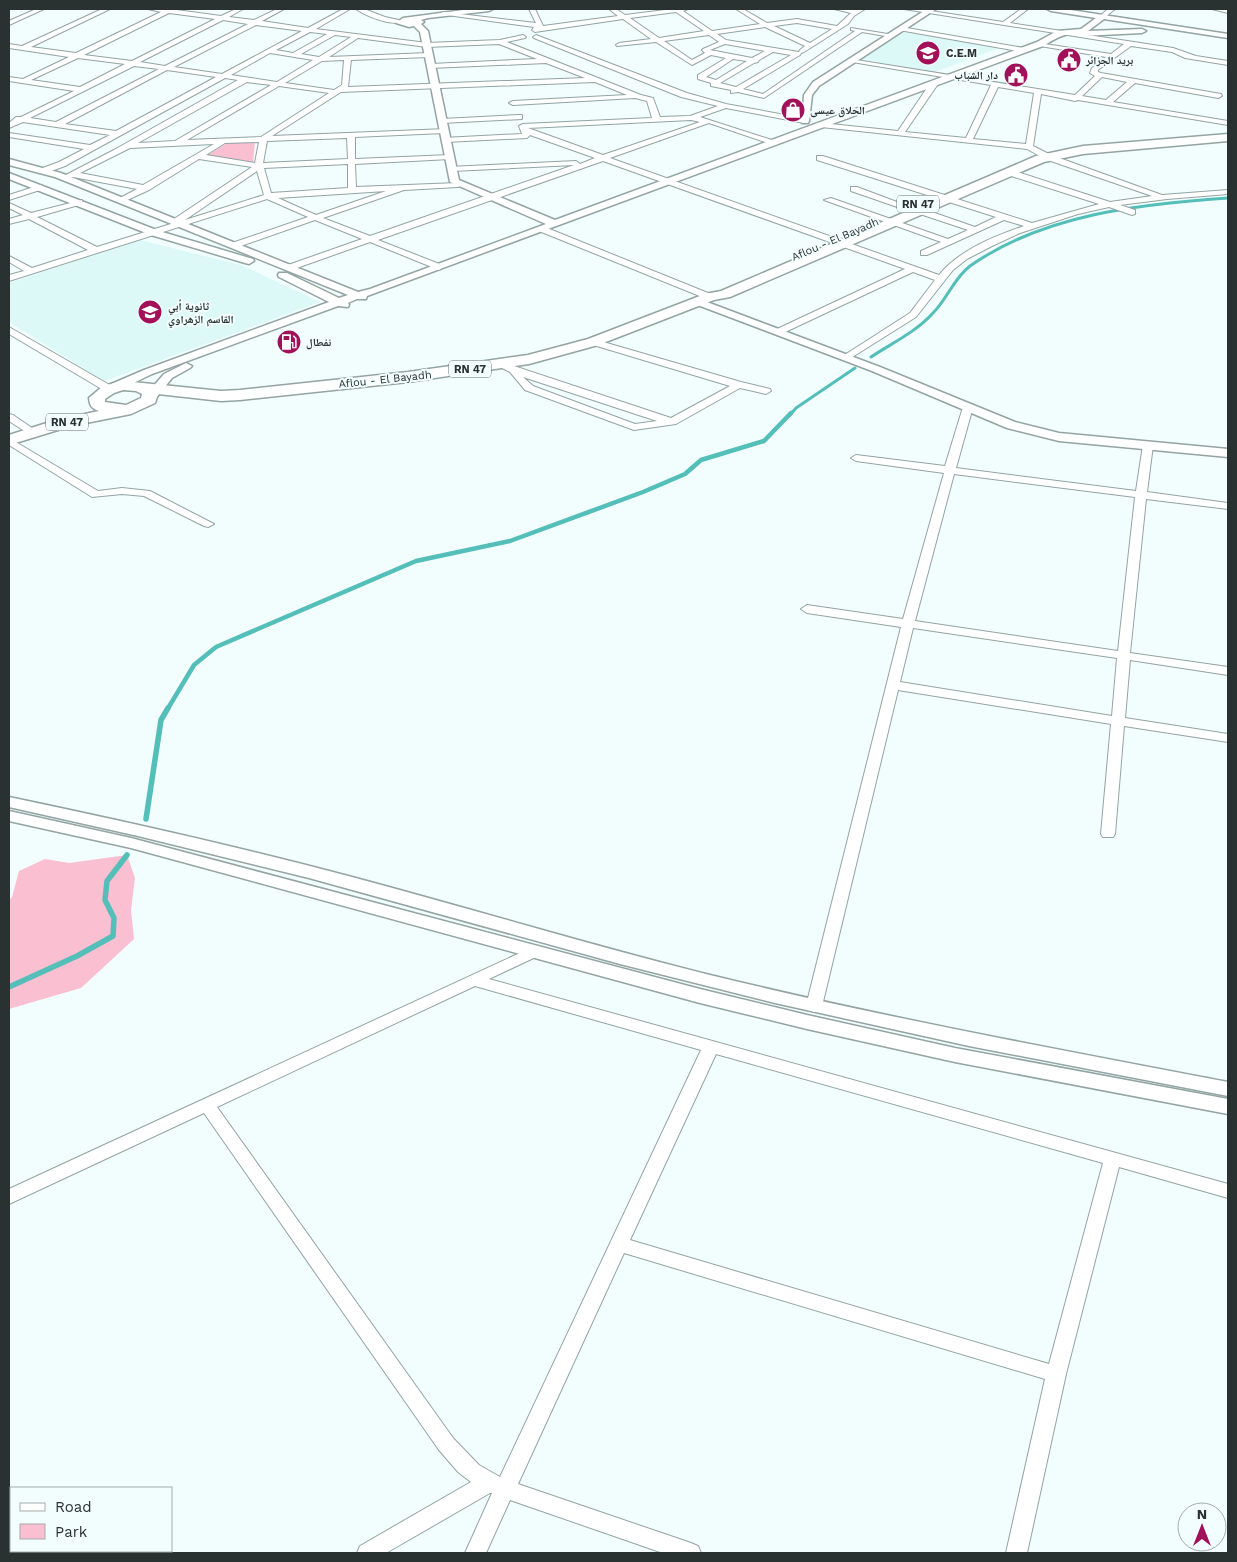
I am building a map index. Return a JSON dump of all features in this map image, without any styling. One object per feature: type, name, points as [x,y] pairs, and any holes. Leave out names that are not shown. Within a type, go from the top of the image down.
[{"type":"main road","name":"Aflou - El Bayadh","points":[[942,198],[1039,152],[1228,137]]},
{"type":"main road","name":"Aflou - El Bayadh","points":[[109,389],[221,396],[505,367],[566,351],[725,294],[914,209],[1008,172],[1039,152]]},
{"type":"main road","points":[[109,389],[97,398],[98,405],[109,409],[129,409],[221,396]]},
{"type":"main road","name":"RN 47","points":[[9,440],[18,426],[65,409],[109,389]]},
{"type":"main road","points":[[129,409],[146,403],[149,391]]},
{"type":"main road","name":"RN 47","points":[[18,426],[78,419],[129,409]]},
{"type":"street","points":[[10,22],[37,9]]},
{"type":"street","points":[[9,54],[108,9]]},
{"type":"street","points":[[151,9],[427,45],[500,42],[523,37],[520,35],[521,33],[677,9],[688,9]]},
{"type":"street","points":[[9,126],[78,89],[240,9]]},
{"type":"street","points":[[56,125],[281,9]]},
{"type":"street","points":[[17,180],[28,174],[57,166],[347,9]]},
{"type":"street","points":[[359,9],[384,19],[400,21],[416,22],[428,12],[536,31],[684,95],[714,103],[811,123],[969,140],[1039,152],[1160,196]]},
{"type":"street","points":[[443,14],[489,9]]},
{"type":"street","points":[[532,9],[536,31]]},
{"type":"street","points":[[612,9],[692,63],[694,74]]},
{"type":"street","points":[[677,9],[724,42],[798,54]]},
{"type":"street","points":[[739,9],[766,25],[810,46]]},
{"type":"street","points":[[837,9],[859,10]]},
{"type":"street","points":[[907,9],[930,10],[1070,37],[1128,44]]},
{"type":"street","points":[[1004,24],[1024,9]]},
{"type":"street","points":[[1051,9],[1160,28],[1228,36]]},
{"type":"street","points":[[1040,44],[1058,34],[1083,31],[1112,9]]},
{"type":"street","points":[[1215,9],[1228,11]]},
{"type":"street","points":[[714,103],[839,28],[859,10]]},
{"type":"street","points":[[811,123],[811,90],[852,60],[930,10]]},
{"type":"street","points":[[24,81],[169,11]]},
{"type":"street","points":[[619,45],[797,21],[891,35]]},
{"type":"street","points":[[416,22],[424,32],[452,169],[455,182],[458,185]]},
{"type":"street","points":[[149,391],[168,376],[191,363],[361,296],[787,138],[811,123],[848,116],[1040,44],[1100,32],[1160,28]]},
{"type":"street","points":[[901,29],[1024,50]]},
{"type":"street","points":[[771,50],[714,84],[730,94],[764,96],[791,74],[838,47],[861,30]]},
{"type":"street","points":[[294,55],[334,33]]},
{"type":"street","points":[[1058,34],[1079,35],[1228,63]]},
{"type":"street","points":[[177,143],[280,85],[357,36]]},
{"type":"street","points":[[500,42],[638,97]]},
{"type":"street","points":[[724,42],[704,50],[710,53],[780,65],[791,74]]},
{"type":"street","points":[[1040,44],[1113,56]]},
{"type":"street","points":[[1128,44],[1093,70],[1094,73],[1218,96]]},
{"type":"street","points":[[9,46],[280,85],[337,91],[596,80]]},
{"type":"street","points":[[268,51],[320,60],[429,55]]},
{"type":"street","points":[[692,63],[710,53]]},
{"type":"street","points":[[694,74],[732,57]]},
{"type":"street","points":[[263,139],[345,86],[348,59]]},
{"type":"street","points":[[507,83],[549,60]]},
{"type":"street","points":[[852,60],[1037,93],[1228,123]]},
{"type":"street","points":[[431,66],[507,83],[638,97],[650,100],[657,120]]},
{"type":"street","points":[[694,74],[717,83]]},
{"type":"street","points":[[1075,99],[1100,75]]},
{"type":"street","points":[[9,79],[78,89]]},
{"type":"street","points":[[9,198],[80,171],[246,79]]},
{"type":"street","points":[[1106,104],[1133,81]]},
{"type":"street","points":[[127,146],[351,135],[527,136],[507,83]]},
{"type":"street","points":[[900,133],[934,84]]},
{"type":"street","points":[[969,140],[995,85]]},
{"type":"street","points":[[1037,93],[1039,152]]},
{"type":"street","points":[[691,118],[726,106]]},
{"type":"street","points":[[442,121],[519,117]]},
{"type":"street","points":[[9,118],[142,138]]},
{"type":"street","points":[[524,128],[691,118],[709,121],[774,142]]},
{"type":"street","points":[[291,268],[709,121]]},
{"type":"street","points":[[787,138],[811,123]]},
{"type":"street","points":[[524,128],[837,243],[942,279]]},
{"type":"street","points":[[9,135],[117,152]]},
{"type":"street","points":[[351,135],[352,190]]},
{"type":"street","points":[[263,139],[260,166],[268,196],[312,218],[372,239],[439,267]]},
{"type":"street","points":[[123,200],[225,140]]},
{"type":"street","points":[[198,156],[260,166],[450,157]]},
{"type":"street","points":[[820,158],[1030,225]]},
{"type":"street","points":[[9,162],[68,176],[146,188]]},
{"type":"street","points":[[452,169],[592,162]]},
{"type":"street","points":[[57,166],[80,171]]},
{"type":"street","points":[[179,223],[260,166]]},
{"type":"street","points":[[1008,172],[1132,212]]},
{"type":"street","points":[[68,176],[361,296]]},
{"type":"street","points":[[17,180],[252,262],[341,304]]},
{"type":"street","points":[[17,180],[26,188],[21,194]]},
{"type":"street","points":[[9,278],[268,196],[458,185],[555,224]]},
{"type":"street","points":[[235,245],[402,188]]},
{"type":"street","points":[[854,190],[976,230]]},
{"type":"street","points":[[846,358],[913,315],[954,264],[1030,225],[1111,205],[1160,196],[1228,192]]},
{"type":"street","points":[[21,194],[58,194]]},
{"type":"street","points":[[828,200],[950,242]]},
{"type":"street","points":[[9,222],[79,202]]},
{"type":"street","points":[[9,205],[28,217],[97,251]]},
{"type":"street","points":[[924,253],[1003,217]]},
{"type":"street","points":[[542,229],[778,332],[1011,425],[1051,435],[1228,453]]},
{"type":"street","points":[[9,259],[31,271]]},
{"type":"street","points":[[778,332],[912,268]]},
{"type":"street","points":[[9,330],[109,389],[148,372],[341,304]]},
{"type":"street","points":[[593,342],[738,385],[766,391]]},
{"type":"street","points":[[505,367],[530,388],[634,427],[672,422],[738,385]]},
{"type":"street","points":[[505,367],[672,422]]},
{"type":"street","points":[[814,1006],[892,685],[949,470],[968,407]]},
{"type":"street","points":[[9,440],[96,495],[122,491],[146,493],[208,524]]},
{"type":"street","points":[[1108,834],[1124,656],[1148,445]]},
{"type":"street","points":[[856,458],[1228,506]]},
{"type":"street","points":[[807,609],[1228,671]]},
{"type":"street","points":[[892,685],[1228,738]]},
{"type":"street","points":[[9,802],[143,830],[348,882],[708,981],[814,1006],[931,1032],[1228,1089]]},
{"type":"street","points":[[9,816],[130,843],[700,996],[955,1055],[1228,1107]]},
{"type":"street","points":[[9,1197],[535,951]]},
{"type":"street","points":[[474,980],[1228,1191]]},
{"type":"street","points":[[475,1553],[496,1486],[620,1244],[711,1046]]},
{"type":"street","points":[[207,1105],[446,1444],[463,1464],[496,1486],[691,1553]]},
{"type":"street","points":[[1018,1553],[1056,1374],[1112,1159]]},
{"type":"street","points":[[620,1244],[1056,1374]]},
{"type":"street","points":[[367,1553],[496,1486]]},
{"type":"shaded area","name":"C.E.M","points":[[905,32],[1002,47],[935,72],[860,59]]},
{"type":"shaded area","name":"ثانوية أبي القاسم الزهراوي","points":[[140,240],[241,265],[320,302],[104,381],[9,322],[9,283]]},
{"type":"green space","points":[[255,141],[253,163],[206,156],[229,142]]},
{"type":"green space","points":[[127,855],[135,878],[131,910],[134,939],[81,988],[9,1009],[9,900],[12,897],[19,871],[45,859],[69,863]]},
{"type":"waterway","points":[[871,357],[911,332],[926,320],[938,307],[959,276],[970,266],[999,248],[1029,234],[1061,223],[1128,208],[1228,198]]},
{"type":"waterway","points":[[790,415],[796,408],[855,368]]},
{"type":"waterway","points":[[167,710],[194,665],[216,647],[416,561],[510,541],[643,492],[685,474],[701,460],[764,441],[791,413]]},
{"type":"waterway","points":[[146,819],[161,720],[168,708]]},
{"type":"waterway","points":[[9,987],[77,956],[113,936],[114,918],[105,900],[107,881],[127,855]]},
{"type":"place","name":"C.E.M","points":[[928,53]]},
{"type":"place","name":"بريد الجزائر","points":[[1069,60]]},
{"type":"place","name":"دار الشباب","points":[[1016,75]]},
{"type":"place","name":"الحلاق عيسى","points":[[793,110]]},
{"type":"place","name":"ثانوية أبي القاسم الزهراوي","points":[[150,312]]},
{"type":"place","name":"نفطال","points":[[289,342]]}]
